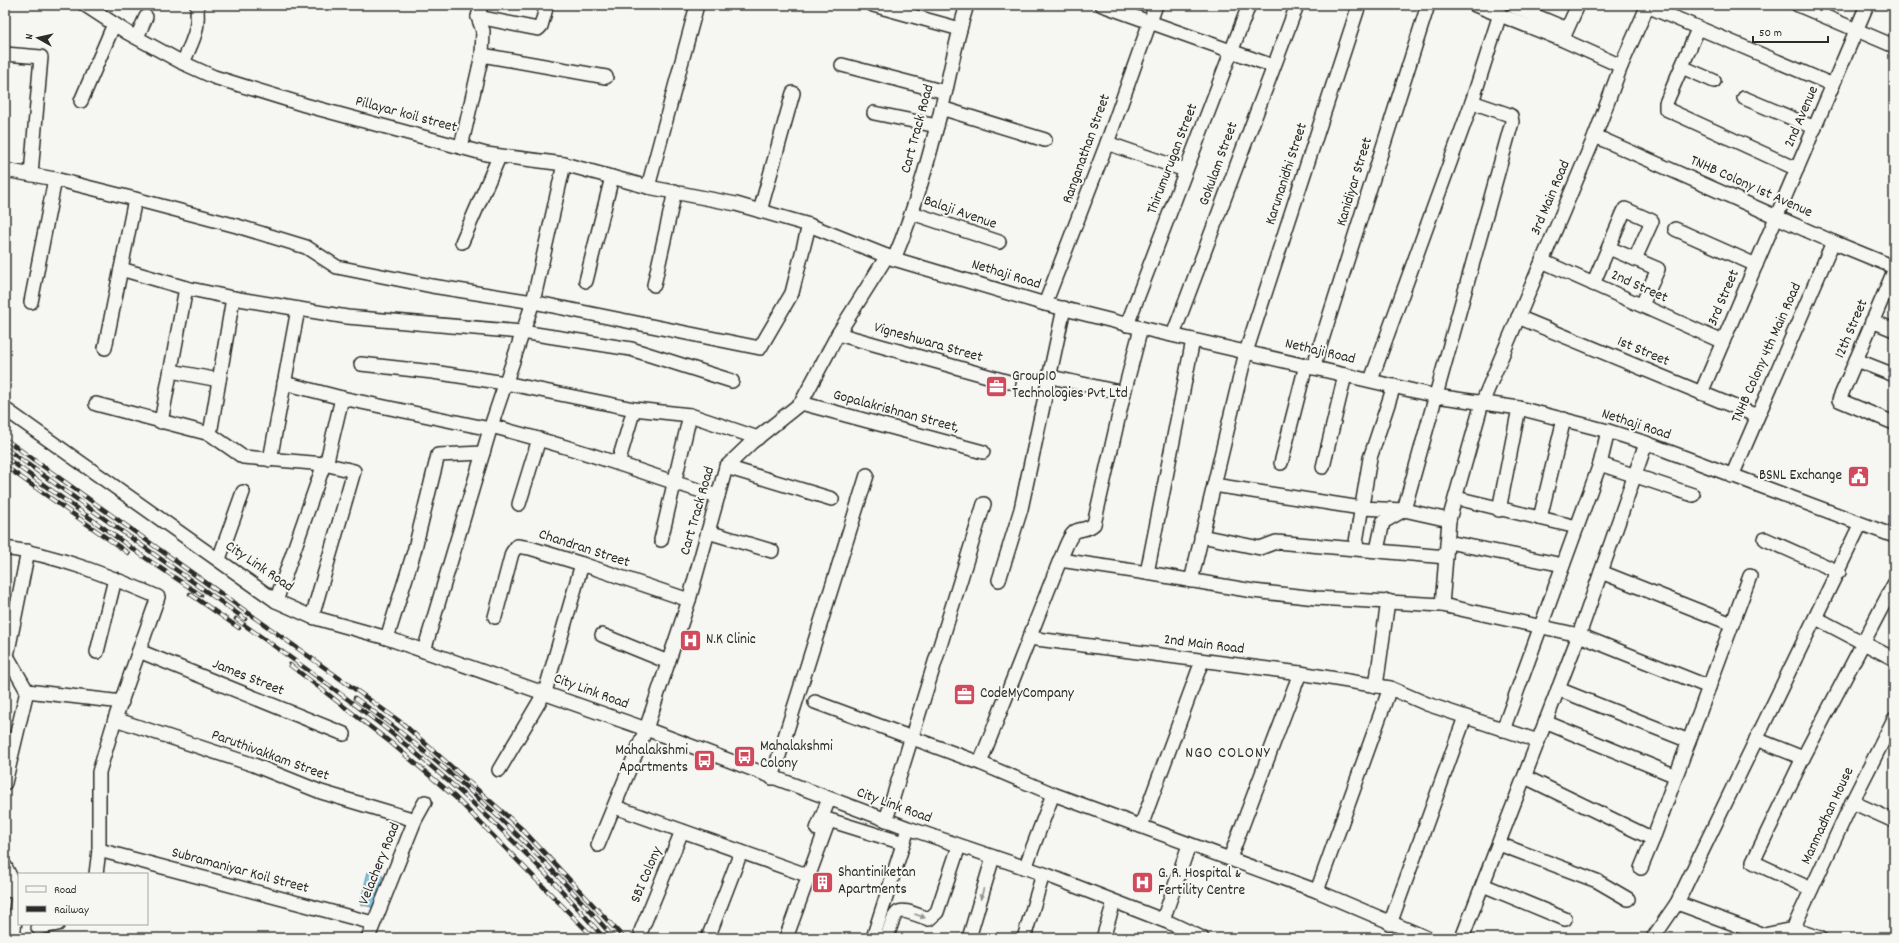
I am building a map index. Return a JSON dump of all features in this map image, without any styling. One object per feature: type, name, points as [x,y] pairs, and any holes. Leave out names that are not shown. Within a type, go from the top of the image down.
[{"type":"street","name":"Pillayar koil street","points":[[85,5],[114,24],[183,63],[214,76],[305,105],[499,157],[564,164],[648,187],[736,204]]},
{"type":"street","points":[[183,63],[194,34],[197,21],[196,10],[198,5]]},
{"type":"street","points":[[461,147],[482,55],[483,31],[479,11],[538,29],[541,26],[547,5]]},
{"type":"street","points":[[648,187],[697,5]]},
{"type":"street","points":[[873,5],[960,29]]},
{"type":"street","name":"Cart Track Road","points":[[646,729],[689,600],[726,467],[758,438],[801,403],[838,334],[891,257],[912,213],[967,5]]},
{"type":"street","points":[[1102,5],[1273,66]]},
{"type":"street","name":"Ranganathan Street","points":[[1045,304],[1107,142],[1156,5]]},
{"type":"street","name":"Thirumurugan Street","points":[[1127,325],[1249,5]]},
{"type":"street","name":"Gokulam Street","points":[[1173,335],[1297,5]]},
{"type":"street","name":"Karunanidhi Street","points":[[1191,581],[1246,352],[1359,5]]},
{"type":"street","name":"Kanidiyar Street","points":[[1281,463],[1309,367],[1428,5]]},
{"type":"street","points":[[1475,5],[1510,11],[1565,34],[1621,66]]},
{"type":"street","points":[[1565,34],[1578,5]]},
{"type":"street","points":[[1798,5],[1894,46]]},
{"type":"street","name":"2nd Avenue","points":[[1777,216],[1867,5]]},
{"type":"street","points":[[1647,6],[1698,29],[1833,85]]},
{"type":"street","name":"3rd Main Road","points":[[1442,605],[1450,520],[1482,403],[1595,136],[1621,66],[1647,6]]},
{"type":"street","points":[[1371,380],[1472,102],[1510,11]]},
{"type":"street","points":[[137,37],[146,17]]},
{"type":"street","points":[[81,101],[114,24]]},
{"type":"street","points":[[1698,29],[1666,104],[1667,110],[1797,169]]},
{"type":"street","points":[[5,54],[41,57],[31,174]]},
{"type":"street","points":[[482,55],[606,77]]},
{"type":"street","points":[[842,65],[945,92]]},
{"type":"street","points":[[1682,67],[1714,81]]},
{"type":"street","points":[[760,211],[793,93]]},
{"type":"street","points":[[1744,98],[1815,128]]},
{"type":"street","points":[[1377,550],[1384,522],[1404,510],[1512,122],[1511,116],[1508,114],[1472,102]]},
{"type":"street","points":[[941,108],[1045,140]]},
{"type":"street","points":[[874,113],[936,126]]},
{"type":"street","name":"TNHB Colony 1st Avenue","points":[[1595,136],[1833,242],[1894,267]]},
{"type":"street","points":[[1107,142],[1185,170]]},
{"type":"street","points":[[462,242],[499,157]]},
{"type":"street","points":[[424,651],[490,428],[533,302],[564,164]]},
{"type":"street","points":[[5,170],[55,179],[135,198],[306,247],[337,267],[432,286],[533,302],[760,348],[792,292],[808,225]]},
{"type":"street","points":[[586,281],[612,177]]},
{"type":"street","points":[[31,302],[55,179]]},
{"type":"street","points":[[654,285],[675,191]]},
{"type":"street","points":[[105,348],[135,198]]},
{"type":"street","name":"Nethaji Road","points":[[736,204],[808,225],[891,257],[1045,304],[1127,325],[1436,396],[1519,408],[1608,431],[1646,443],[1860,525],[1894,536]]},
{"type":"street","points":[[1593,284],[1625,209],[1652,221],[1635,259]]},
{"type":"street","name":"Balaji Avenue","points":[[912,213],[999,242]]},
{"type":"street","name":"3rd Street","points":[[1701,393],[1777,216]]},
{"type":"street","points":[[1675,229],[1756,265]]},
{"type":"street","name":"TNHB Colony 4th Main Road","points":[[1732,476],[1756,416],[1833,242]]},
{"type":"street","points":[[1608,248],[1658,269],[1642,305]]},
{"type":"street","name":"2nd Street","points":[[1542,261],[1723,342]]},
{"type":"street","points":[[121,269],[186,288],[233,298],[347,317],[522,332],[631,349],[732,381]]},
{"type":"street","name":"12th Street","points":[[1894,271],[1838,400],[1894,423]]},
{"type":"street","points":[[161,422],[186,288]]},
{"type":"street","points":[[210,434],[233,298]]},
{"type":"street","points":[[999,580],[1021,509],[1051,377],[1064,308]]},
{"type":"street","points":[[270,460],[298,309]]},
{"type":"street","name":"1st Street","points":[[1518,317],[1756,416]]},
{"type":"street","points":[[1872,321],[1894,330]]},
{"type":"street","points":[[980,763],[1060,560],[1072,535],[1076,531],[1090,528],[1094,524],[1141,328]]},
{"type":"street","name":"Vigneshwara Street","points":[[838,334],[1010,382]]},
{"type":"street","points":[[1147,573],[1193,340]]},
{"type":"street","points":[[1856,360],[1894,375]]},
{"type":"street","points":[[361,364],[433,372],[505,383],[634,410],[690,415],[758,438]]},
{"type":"street","points":[[171,371],[219,380]]},
{"type":"street","points":[[1323,467],[1345,375]]},
{"type":"street","points":[[1051,377],[1124,394]]},
{"type":"street","points":[[284,382],[342,398],[539,439],[618,463],[674,484],[718,496]]},
{"type":"street","points":[[1355,548],[1360,508],[1370,458],[1394,386]]},
{"type":"street","points":[[276,601],[324,464],[327,462],[342,398]]},
{"type":"street","name":"Gopalakrishnan Street,","points":[[801,403],[983,452]]},
{"type":"street","points":[[96,404],[126,410],[161,422],[210,434],[243,457],[324,464],[354,471],[312,617]]},
{"type":"street","points":[[1499,510],[1519,408]]},
{"type":"street","name":"City Link Road","points":[[5,409],[219,559],[276,601],[312,617],[387,638],[545,692],[886,820],[1043,874],[1163,920],[1180,934],[1202,938]]},
{"type":"street","points":[[618,463],[626,443],[634,410]]},
{"type":"street","points":[[661,540],[690,415]]},
{"type":"street","points":[[1540,518],[1564,419]]},
{"type":"street","points":[[1503,730],[1542,627],[1600,464],[1608,431]]},
{"type":"street","points":[[519,504],[539,439]]},
{"type":"street","points":[[1462,938],[1579,635],[1646,443]]},
{"type":"street","points":[[387,638],[414,552],[438,455],[483,453]]},
{"type":"street","points":[[1600,464],[1693,495]]},
{"type":"street","points":[[726,467],[832,499]]},
{"type":"street","points":[[772,778],[867,475]]},
{"type":"street","points":[[1214,485],[1360,508],[1404,510],[1450,520]]},
{"type":"street","points":[[219,559],[243,492]]},
{"type":"street","points":[[1456,498],[1499,510],[1577,527]]},
{"type":"street","points":[[886,820],[984,504]]},
{"type":"street","points":[[1652,938],[1677,902],[1839,572],[1860,525]]},
{"type":"street","points":[[708,532],[772,551]]},
{"type":"street","points":[[1201,536],[1260,548],[1276,542],[1446,557]]},
{"type":"street","points":[[1765,539],[1839,572]]},
{"type":"street","points":[[1448,542],[1563,565]]},
{"type":"street","name":"Chandran Street","points":[[495,617],[512,553],[517,546],[530,548],[582,564],[689,600]]},
{"type":"street","points":[[5,548],[28,551],[115,579],[158,597],[115,719],[99,772],[99,850],[96,873]]},
{"type":"street","points":[[5,783],[27,691],[6,656],[28,551]]},
{"type":"street","points":[[1060,560],[1261,592],[1316,598],[1442,605],[1579,635],[1709,687]]},
{"type":"street","points":[[499,770],[545,692],[582,564]]},
{"type":"street","points":[[1601,572],[1732,624]]},
{"type":"street","points":[[1641,868],[1750,576]]},
{"type":"street","points":[[97,652],[115,579]]},
{"type":"street","points":[[1811,889],[1753,862],[1803,758],[1894,584]]},
{"type":"street","points":[[1376,686],[1388,601]]},
{"type":"street","points":[[1816,618],[1894,659]]},
{"type":"street","points":[[602,635],[668,662]]},
{"type":"street","name":"2nd Main Road","points":[[1029,638],[1300,673],[1390,688],[1427,704],[1538,741]]},
{"type":"street","name":"James Street","points":[[139,651],[344,734]]},
{"type":"street","points":[[1141,826],[1202,661]]},
{"type":"street","points":[[1230,858],[1300,673]]},
{"type":"street","points":[[1317,891],[1390,688]]},
{"type":"street","points":[[1558,689],[1689,741]]},
{"type":"street","points":[[27,691],[122,702]]},
{"type":"street","points":[[815,702],[980,763],[1053,794],[1317,891],[1390,924],[1427,938]]},
{"type":"street","points":[[1390,924],[1465,717]]},
{"type":"street","name":"Paruthivakkam Street","points":[[115,719],[254,764],[321,792],[415,820]]},
{"type":"street","name":"Manmadhan House","points":[[1793,929],[1852,802],[1894,719]]},
{"type":"street","points":[[1545,722],[1676,776]]},
{"type":"street","points":[[598,845],[646,729]]},
{"type":"street","points":[[1756,739],[1803,758]]},
{"type":"street","points":[[1525,777],[1652,839]]},
{"type":"street","points":[[1025,868],[1053,794]]},
{"type":"street","points":[[778,938],[829,799]]},
{"type":"street","name":"Velachery Road","points":[[368,938],[415,820],[425,802]]},
{"type":"street","points":[[1852,802],[1894,821]]},
{"type":"street","points":[[614,807],[801,873]]},
{"type":"street","points":[[786,938],[829,820],[903,843]]},
{"type":"street","points":[[873,938],[908,828]]},
{"type":"street","name":"SBI Colony","points":[[640,931],[682,831]]},
{"type":"street","points":[[1499,844],[1597,881],[1628,899]]},
{"type":"street","points":[[1163,920],[1189,845]]},
{"type":"street","points":[[887,938],[893,916],[897,912],[903,910],[929,919],[937,912],[959,846]]},
{"type":"street","name":"Subramaniyar Koil Street","points":[[99,850],[373,923]]},
{"type":"street","points":[[708,938],[741,852]]},
{"type":"street","points":[[970,938],[993,857]]},
{"type":"street","points":[[5,866],[18,891]]},
{"type":"street","points":[[1024,938],[1043,874]]},
{"type":"street","points":[[1483,885],[1566,919]]},
{"type":"street","points":[[5,889],[18,893]]},
{"type":"street","points":[[13,938],[10,914],[18,895]]},
{"type":"street","points":[[1103,938],[1114,902]]},
{"type":"street","points":[[1677,902],[1763,937],[1793,929],[1820,938]]},
{"type":"street","points":[[39,930],[55,925]]},
{"type":"water","points":[[368,872],[383,876],[375,908],[360,904]]},
{"type":"railway","points":[[5,439],[402,723],[523,830],[624,938]]},
{"type":"railway","points":[[5,448],[245,619]]},
{"type":"railway","points":[[5,457],[147,559],[201,595]]},
{"type":"railway","points":[[5,466],[128,553]]},
{"type":"railway","points":[[190,594],[239,628]]},
{"type":"railway","points":[[236,619],[356,705],[423,759],[504,832],[555,884],[604,938]]},
{"type":"railway","points":[[290,665],[390,742],[455,797],[594,938]]},
{"type":"railway","points":[[355,698],[391,724],[492,810],[555,873],[614,938]]},
{"type":"place","name":"Group10 Technologies Pvt Ltd","points":[[996,386]]},
{"type":"place","name":"BSNL Exchange","points":[[1858,476]]},
{"type":"place","name":"N.K Clinic","points":[[691,640]]},
{"type":"place","name":"CodeMyCompany","points":[[964,694]]},
{"type":"place","name":"Mahalakshmi Colony","points":[[745,756]]},
{"type":"place","name":"Mahalakshmi Apartments","points":[[704,760]]},
{"type":"place","name":"Shantiniketan Apartments","points":[[822,882]]},
{"type":"place","name":"G. R. Hospital & Fertility Centre","points":[[1142,883]]},
{"type":"district","name":"NGO COLONY","points":[[1228,753]]}]
